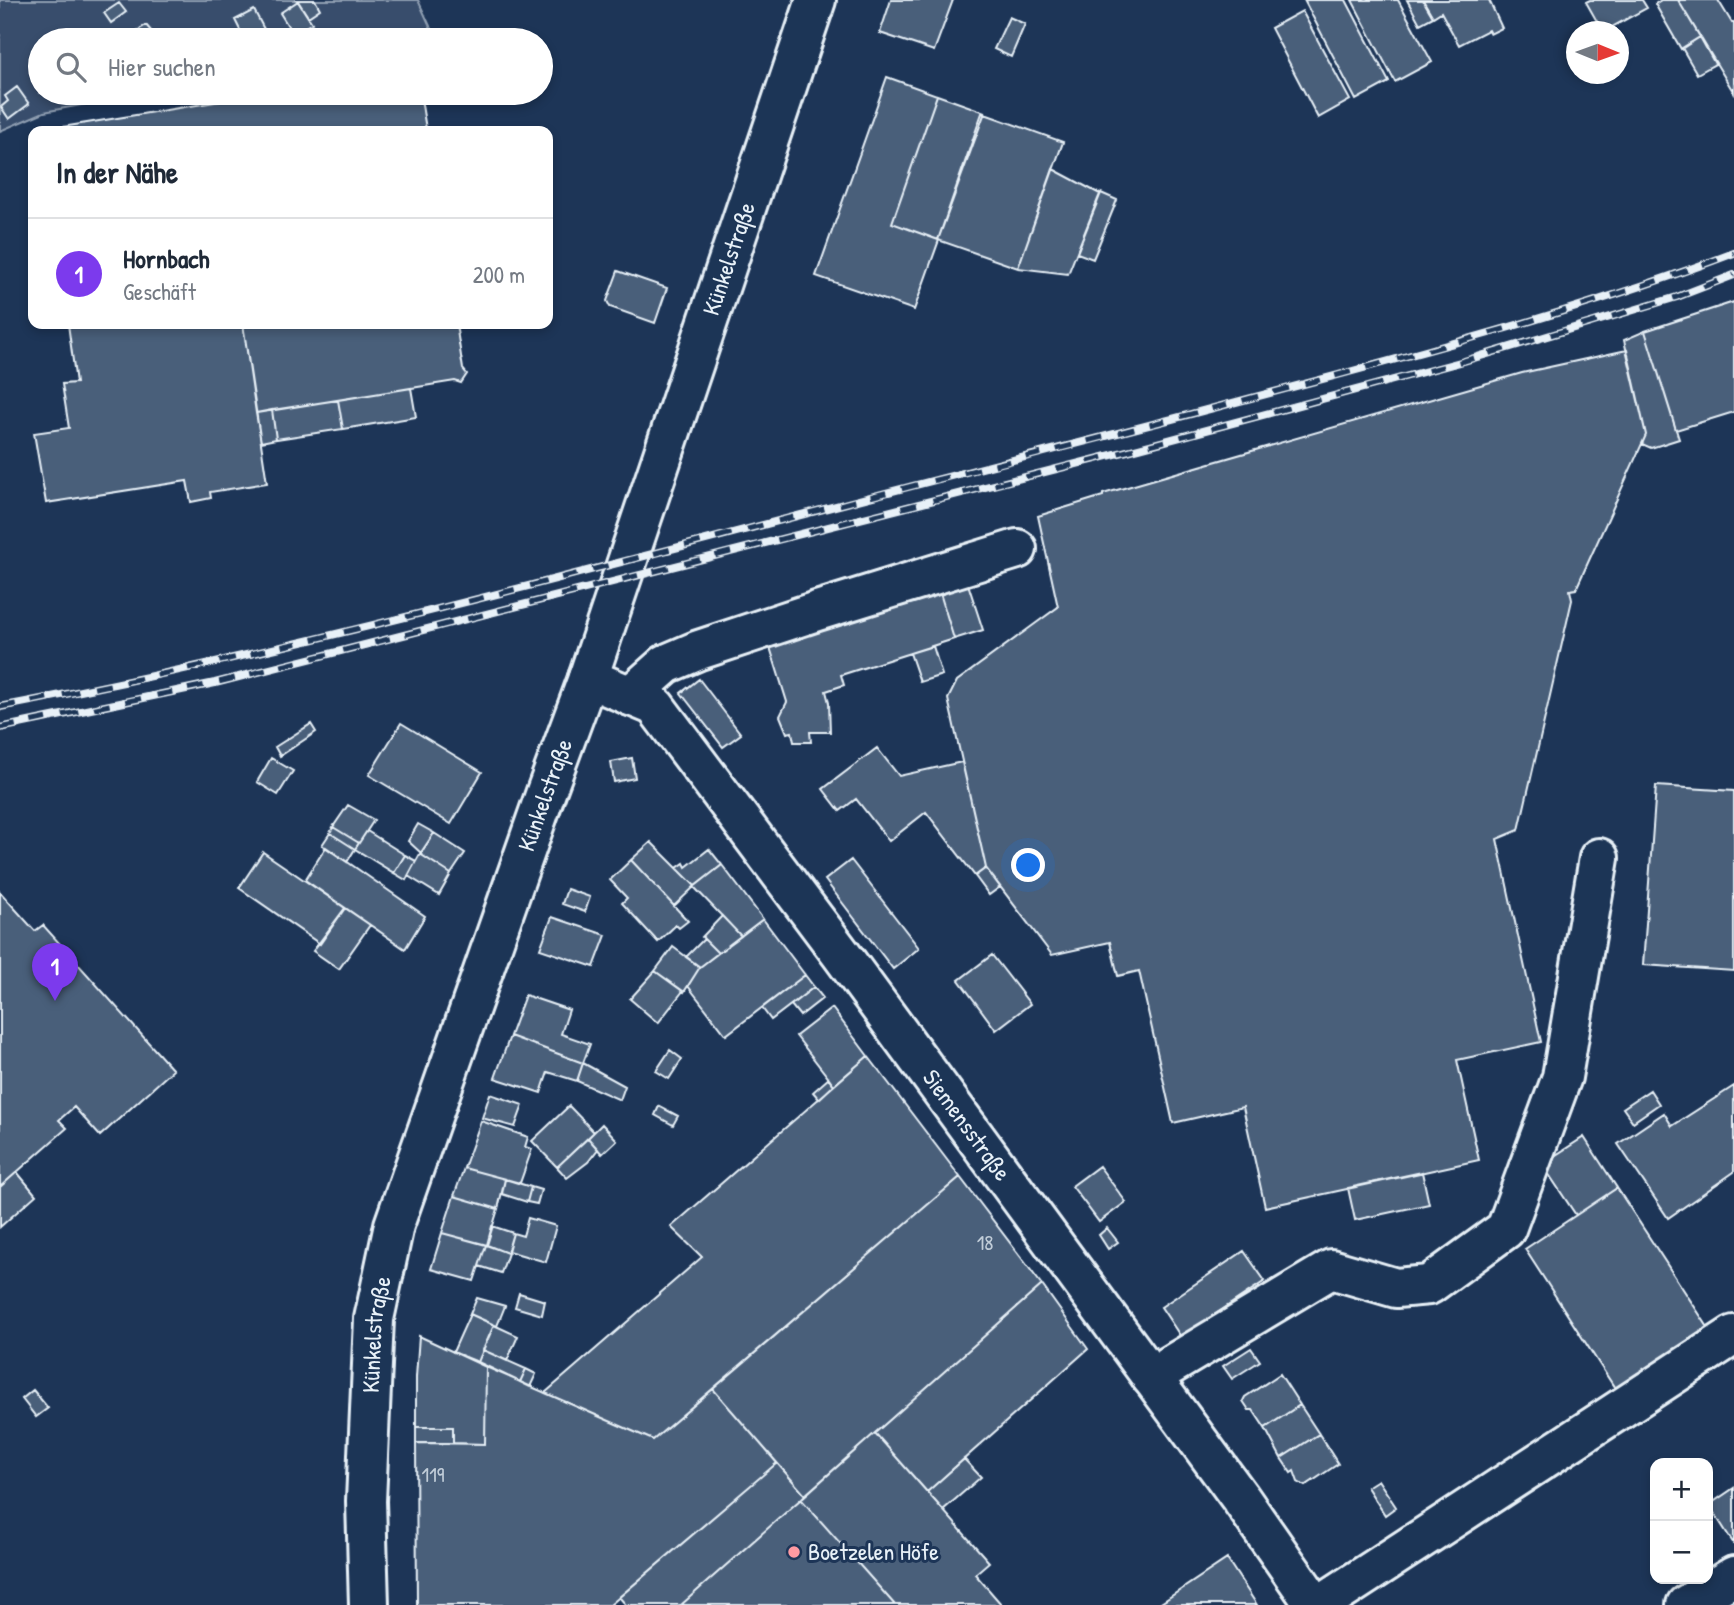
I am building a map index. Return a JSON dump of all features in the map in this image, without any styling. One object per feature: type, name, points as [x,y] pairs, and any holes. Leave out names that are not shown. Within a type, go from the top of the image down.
[{"type":"street","name":"Künkelstraße","points":[[369,1605],[366,1501],[374,1319],[394,1226],[546,792],[589,678],[816,0]]},
{"type":"street","points":[[630,696],[666,664],[699,650],[1017,549]]},
{"type":"street","name":"Siemensstraße","points":[[589,678],[654,706],[841,954],[1318,1605]]},
{"type":"street","points":[[1151,1377],[1331,1269],[1396,1289],[1429,1285],[1506,1228],[1562,1077],[1599,858]]},
{"type":"street","points":[[1318,1605],[1734,1335]]},
{"type":"street","points":[[1686,1605],[1734,1576]]},
{"type":"shaded area","points":[[0,0],[418,0],[431,28],[28,28],[28,105],[81,105],[44,112],[0,131]]},
{"type":"building","points":[[297,0],[315,0],[320,9],[308,17]]},
{"type":"building","points":[[891,0],[953,0],[934,51],[880,33]]},
{"type":"building","points":[[1304,0],[1346,0],[1389,82],[1356,100]]},
{"type":"building","points":[[1352,0],[1398,0],[1432,62],[1395,82]]},
{"type":"building","points":[[1407,0],[1423,0],[1433,17],[1420,24]]},
{"type":"building","points":[[1423,0],[1489,0],[1502,28],[1490,34],[1488,30],[1459,45],[1441,12],[1433,17]]},
{"type":"building","points":[[1642,0],[1647,8],[1623,21],[1597,21],[1586,2]]},
{"type":"building","points":[[1661,0],[1678,0],[1700,37],[1681,49],[1655,4]]},
{"type":"building","points":[[1678,0],[1718,0],[1732,23],[1734,22],[1734,93]]},
{"type":"building","points":[[298,1],[312,23],[303,28],[289,28],[280,13]]},
{"type":"building","points":[[119,3],[126,12],[111,23],[104,13]]},
{"type":"building","points":[[254,10],[263,28],[239,28],[235,20]]},
{"type":"building","points":[[1302,11],[1350,100],[1318,118],[1271,28]]},
{"type":"building","points":[[1009,17],[1025,24],[1011,57],[994,49]]},
{"type":"building","points":[[1700,37],[1715,64],[1697,74],[1682,48]]},
{"type":"building","points":[[887,77],[937,95],[892,223],[939,240],[914,310],[816,276]]},
{"type":"building","points":[[17,87],[28,105],[9,119],[1,107],[8,101],[5,96]]},
{"type":"building","points":[[937,95],[985,112],[938,240],[892,223]]},
{"type":"building","points":[[197,105],[422,105],[426,126],[69,126]]},
{"type":"building","points":[[982,113],[1063,142],[1018,268],[938,240]]},
{"type":"building","points":[[1053,169],[1100,194],[1068,274],[1018,268]]},
{"type":"building","points":[[1101,193],[1117,200],[1093,259],[1077,253]]},
{"type":"building","points":[[618,271],[667,288],[655,323],[610,307],[607,301]]},
{"type":"building","points":[[1734,302],[1734,412],[1676,430],[1645,331]]},
{"type":"building","points":[[69,329],[244,329],[267,483],[210,492],[211,498],[191,502],[187,481],[46,503],[34,433],[69,428],[62,384],[76,383]]},
{"type":"building","points":[[244,329],[457,329],[463,369],[467,374],[461,383],[455,381],[256,413]]},
{"type":"building","points":[[1645,331],[1679,439],[1651,448],[1642,444],[1646,435],[1624,340]]},
{"type":"building","points":[[1627,350],[1646,435],[1576,589],[1570,590],[1572,600],[1519,830],[1497,839],[1541,1042],[1457,1060],[1479,1160],[1265,1207],[1243,1107],[1173,1123],[1139,971],[1118,976],[1110,942],[1052,955],[986,868],[948,699],[957,681],[1058,607],[1038,516],[1103,494],[1522,373]]},
{"type":"building","points":[[411,388],[416,417],[343,429],[338,400]]},
{"type":"building","points":[[338,400],[343,429],[276,439],[272,410]]},
{"type":"building","points":[[272,410],[276,439],[261,442],[256,413]]},
{"type":"building","points":[[968,584],[983,630],[954,639],[940,593]]},
{"type":"building","points":[[940,593],[954,639],[841,675],[844,685],[826,691],[830,732],[810,732],[811,742],[794,742],[792,732],[787,733],[780,716],[787,702],[769,644]]},
{"type":"building","points":[[933,646],[942,675],[920,682],[910,653]]},
{"type":"building","points":[[699,679],[741,734],[723,747],[681,693]]},
{"type":"building","points":[[401,723],[482,772],[451,824],[369,775]]},
{"type":"building","points":[[311,724],[316,732],[280,756],[275,747]]},
{"type":"building","points":[[877,748],[899,776],[962,762],[986,868],[975,876],[926,812],[889,841],[856,799],[840,811],[823,789]]},
{"type":"building","points":[[271,758],[293,771],[278,795],[257,782]]},
{"type":"building","points":[[632,758],[635,778],[614,782],[611,762]]},
{"type":"building","points":[[1656,786],[1734,791],[1734,971],[1643,965]]},
{"type":"building","points":[[348,805],[374,820],[359,843],[333,827]]},
{"type":"building","points":[[418,824],[434,833],[421,853],[408,841]]},
{"type":"building","points":[[333,827],[359,843],[355,849],[330,833]]},
{"type":"building","points":[[367,831],[405,855],[394,873],[355,849]]},
{"type":"building","points":[[330,833],[355,849],[347,862],[322,845]]},
{"type":"building","points":[[434,833],[465,853],[451,874],[420,854]]},
{"type":"building","points":[[651,842],[695,886],[674,906],[631,860]]},
{"type":"building","points":[[326,847],[425,916],[405,949],[305,880]]},
{"type":"building","points":[[709,849],[722,865],[695,886],[677,868],[684,863],[686,867]]},
{"type":"building","points":[[263,852],[345,908],[320,944],[239,888]]},
{"type":"building","points":[[420,854],[451,874],[439,895],[408,876]]},
{"type":"building","points":[[405,855],[416,861],[406,880],[394,873]]},
{"type":"building","points":[[631,860],[688,921],[679,928],[676,925],[658,942],[622,903],[627,898],[610,880]]},
{"type":"building","points":[[851,860],[919,948],[893,969],[825,880]]},
{"type":"building","points":[[722,865],[763,919],[741,936],[694,887]]},
{"type":"building","points":[[986,868],[1000,887],[989,895],[975,876]]},
{"type":"building","points":[[567,889],[590,897],[585,912],[562,904]]},
{"type":"building","points":[[0,892],[35,931],[43,925],[173,1070],[100,1136],[74,1107],[59,1120],[67,1128],[0,1187]]},
{"type":"building","points":[[345,908],[370,925],[339,969],[313,951]]},
{"type":"building","points":[[722,916],[741,936],[718,953],[702,937]]},
{"type":"building","points":[[552,917],[606,935],[594,967],[540,949]]},
{"type":"building","points":[[763,919],[805,975],[726,1035],[688,986],[700,967]]},
{"type":"building","points":[[704,939],[718,953],[700,967],[686,957]]},
{"type":"building","points":[[673,947],[700,967],[684,992],[655,971]]},
{"type":"building","points":[[992,955],[1030,1004],[996,1030],[959,980]]},
{"type":"building","points":[[655,971],[683,991],[658,1023],[630,999]]},
{"type":"building","points":[[805,975],[814,987],[771,1020],[762,1008]]},
{"type":"building","points":[[814,987],[823,998],[800,1016],[791,1005]]},
{"type":"building","points":[[525,995],[569,1010],[561,1034],[590,1044],[583,1063],[510,1036]]},
{"type":"building","points":[[832,1008],[868,1056],[834,1085],[796,1036]]},
{"type":"building","points":[[510,1036],[583,1063],[577,1081],[548,1072],[541,1093],[495,1078]]},
{"type":"building","points":[[670,1050],[682,1059],[669,1079],[656,1071]]},
{"type":"building","points":[[868,1056],[960,1177],[653,1440],[545,1393],[702,1257],[671,1227]]},
{"type":"building","points":[[583,1063],[625,1086],[620,1100],[577,1081]]},
{"type":"building","points":[[829,1078],[834,1085],[819,1099],[813,1092]]},
{"type":"building","points":[[1734,1086],[1734,1172],[1668,1218],[1618,1144],[1664,1113],[1672,1126]]},
{"type":"building","points":[[1650,1090],[1659,1104],[1633,1122],[1623,1108]]},
{"type":"building","points":[[490,1094],[523,1105],[515,1127],[482,1118]]},
{"type":"building","points":[[569,1106],[594,1132],[557,1167],[532,1141]]},
{"type":"building","points":[[659,1106],[678,1116],[673,1125],[655,1115]]},
{"type":"building","points":[[481,1121],[528,1137],[525,1147],[532,1149],[520,1183],[464,1168]]},
{"type":"building","points":[[602,1124],[617,1140],[602,1154],[588,1138]]},
{"type":"building","points":[[1584,1137],[1617,1188],[1576,1215],[1542,1164]]},
{"type":"building","points":[[588,1138],[598,1149],[588,1162],[567,1178],[557,1167]]},
{"type":"building","points":[[1099,1166],[1126,1202],[1099,1222],[1072,1186]]},
{"type":"building","points":[[464,1168],[505,1179],[498,1209],[454,1196]]},
{"type":"building","points":[[17,1172],[36,1195],[0,1227],[0,1187]]},
{"type":"building","points":[[1422,1172],[1429,1204],[1355,1220],[1348,1188]]},
{"type":"building","points":[[960,1177],[1042,1285],[805,1495],[713,1389]]},
{"type":"building","points":[[505,1179],[531,1187],[527,1202],[502,1194]]},
{"type":"building","points":[[531,1187],[541,1190],[537,1204],[527,1202]]},
{"type":"building","points":[[1617,1188],[1713,1335],[1620,1396],[1525,1249]]},
{"type":"building","points":[[454,1196],[498,1209],[487,1245],[442,1233]]},
{"type":"building","points":[[528,1218],[556,1226],[546,1262],[508,1251],[513,1233],[523,1236]]},
{"type":"building","points":[[492,1226],[513,1233],[507,1253],[487,1245]]},
{"type":"building","points":[[1107,1228],[1118,1242],[1108,1249],[1099,1235]]},
{"type":"building","points":[[442,1233],[486,1245],[474,1281],[431,1269]]},
{"type":"building","points":[[486,1245],[508,1253],[501,1273],[479,1266]]},
{"type":"building","points":[[1244,1251],[1265,1281],[1181,1337],[1161,1307]]},
{"type":"building","points":[[1042,1285],[1088,1349],[927,1492],[875,1433]]},
{"type":"building","points":[[519,1293],[545,1301],[542,1315],[515,1307]]},
{"type":"building","points":[[477,1298],[505,1306],[497,1326],[470,1314]]},
{"type":"building","points":[[470,1314],[494,1325],[478,1362],[453,1352]]},
{"type":"building","points":[[494,1325],[518,1336],[507,1361],[483,1350]]},
{"type":"building","points":[[419,1336],[486,1367],[485,1444],[453,1443],[453,1427],[416,1427]]},
{"type":"building","points":[[1251,1348],[1260,1361],[1232,1379],[1223,1366]]},
{"type":"building","points":[[483,1350],[526,1369],[520,1382],[478,1362]]},
{"type":"building","points":[[486,1367],[653,1440],[713,1389],[777,1463],[610,1605],[417,1605],[416,1443],[485,1444]]},
{"type":"building","points":[[526,1369],[536,1374],[530,1387],[520,1382]]},
{"type":"building","points":[[1280,1374],[1300,1405],[1265,1428],[1243,1401]]},
{"type":"building","points":[[33,1390],[48,1408],[36,1417],[22,1399]]},
{"type":"building","points":[[1300,1405],[1319,1434],[1281,1458],[1265,1428]]},
{"type":"building","points":[[416,1427],[453,1427],[453,1443],[416,1443]]},
{"type":"building","points":[[875,1433],[989,1562],[975,1574],[1002,1605],[895,1605],[801,1499]]},
{"type":"building","points":[[1319,1434],[1338,1464],[1305,1486],[1298,1482],[1294,1471],[1291,1473],[1281,1458]]},
{"type":"building","points":[[964,1459],[981,1477],[943,1510],[927,1492]]},
{"type":"building","points":[[777,1463],[805,1495],[801,1499],[681,1605],[626,1605],[619,1597]]},
{"type":"building","points":[[1378,1480],[1396,1507],[1385,1515],[1367,1487]]},
{"type":"building","points":[[1734,1488],[1734,1544],[1713,1511],[1713,1502]]},
{"type":"building","name":"Boetzelen Höfe","points":[[801,1499],[895,1605],[681,1605]]},
{"type":"building","points":[[1227,1559],[1257,1605],[1158,1605]]},
{"type":"railway","points":[[0,707],[116,684],[347,631],[1129,430],[1488,333],[1587,304],[1734,253]]},
{"type":"railway","points":[[0,728],[215,683],[1139,448],[1464,361],[1677,297],[1734,275]]},
{"type":"place","name":"Hornbach","points":[[55,1001]]},
{"type":"place","name":"Boetzelen Höfe","points":[[794,1552]]}]
